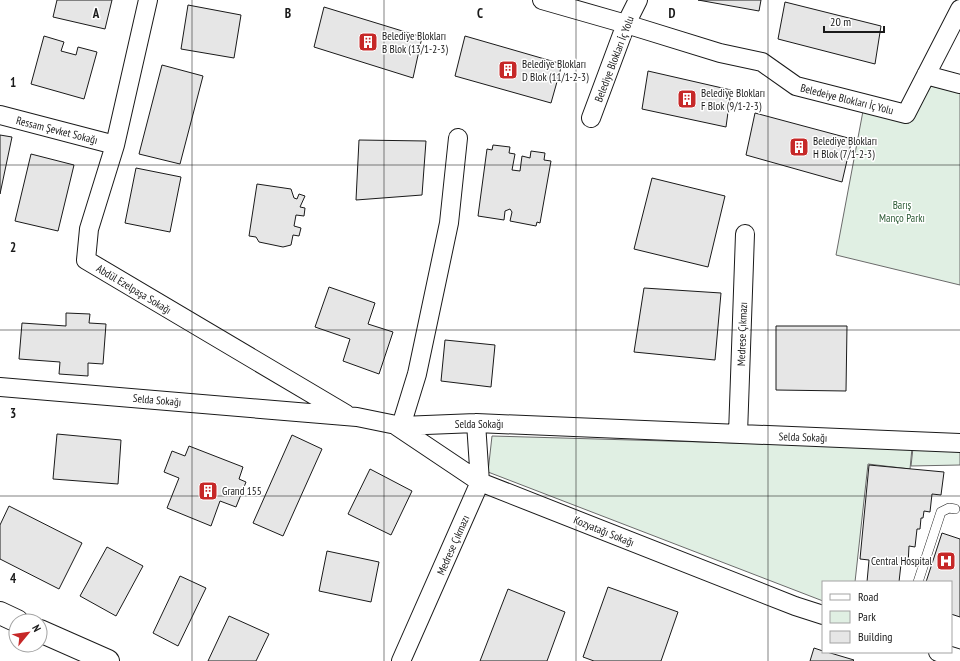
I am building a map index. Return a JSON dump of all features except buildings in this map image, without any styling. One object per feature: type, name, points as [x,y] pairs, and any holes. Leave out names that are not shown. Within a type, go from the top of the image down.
[{"type":"street","name":"Abdül Ezelpaşa Sokağı","points":[[148,0],[115,145],[89,229],[86,260],[350,417]]},
{"type":"street","name":"Beledeiye Blokları İç Yolu","points":[[542,0],[720,53],[762,62],[796,86],[906,114],[960,9]]},
{"type":"street","name":"Belediye Blokları İç Yolu","points":[[591,118],[626,24],[638,0]]},
{"type":"street","points":[[926,75],[960,84]]},
{"type":"street","name":"Ressam Şevket Sokağı","points":[[0,116],[115,145]]},
{"type":"street","points":[[398,426],[417,374],[447,231],[458,138]]},
{"type":"street","name":"Medrese Çıkmazı","points":[[738,434],[745,234]]},
{"type":"street","name":"Selda Sokağı","points":[[0,387],[350,417],[398,426],[476,423],[960,443]]},
{"type":"street","name":"Medrese Çıkmazı","points":[[401,661],[480,482],[476,423]]},
{"type":"street","name":"Kozyatağı Sokağı","points":[[398,426],[480,482],[795,606],[822,615]]},
{"type":"street","points":[[48,635],[108,661]]},
{"type":"street","points":[[941,653],[960,659]]},
{"type":"lane","points":[[918,581],[941,512],[948,508],[955,509]]},
{"type":"green space","name":"Barış Manço Parkı","points":[[927,85],[960,93],[960,285],[836,255],[863,111],[909,123]]},
{"type":"green space","points":[[492,436],[912,448],[910,469],[868,464],[855,581],[822,581],[822,601],[488,472]]},
{"type":"green space","points":[[913,448],[960,450],[960,465],[911,466]]},
{"type":"place","name":"Belediye Blokları B Blok (13/1-2-3)","points":[[368,42]]},
{"type":"place","name":"Belediye Blokları D Blok (11/1-2-3)","points":[[508,70]]},
{"type":"place","name":"Belediye Blokları F Blok (9/1-2-3)","points":[[687,99]]},
{"type":"place","name":"Belediye Blokları H Blok (7/1-2-3)","points":[[799,147]]},
{"type":"place","name":"Grand 155","points":[[208,491]]},
{"type":"place","name":"Central Hospital","points":[[946,561]]}]
